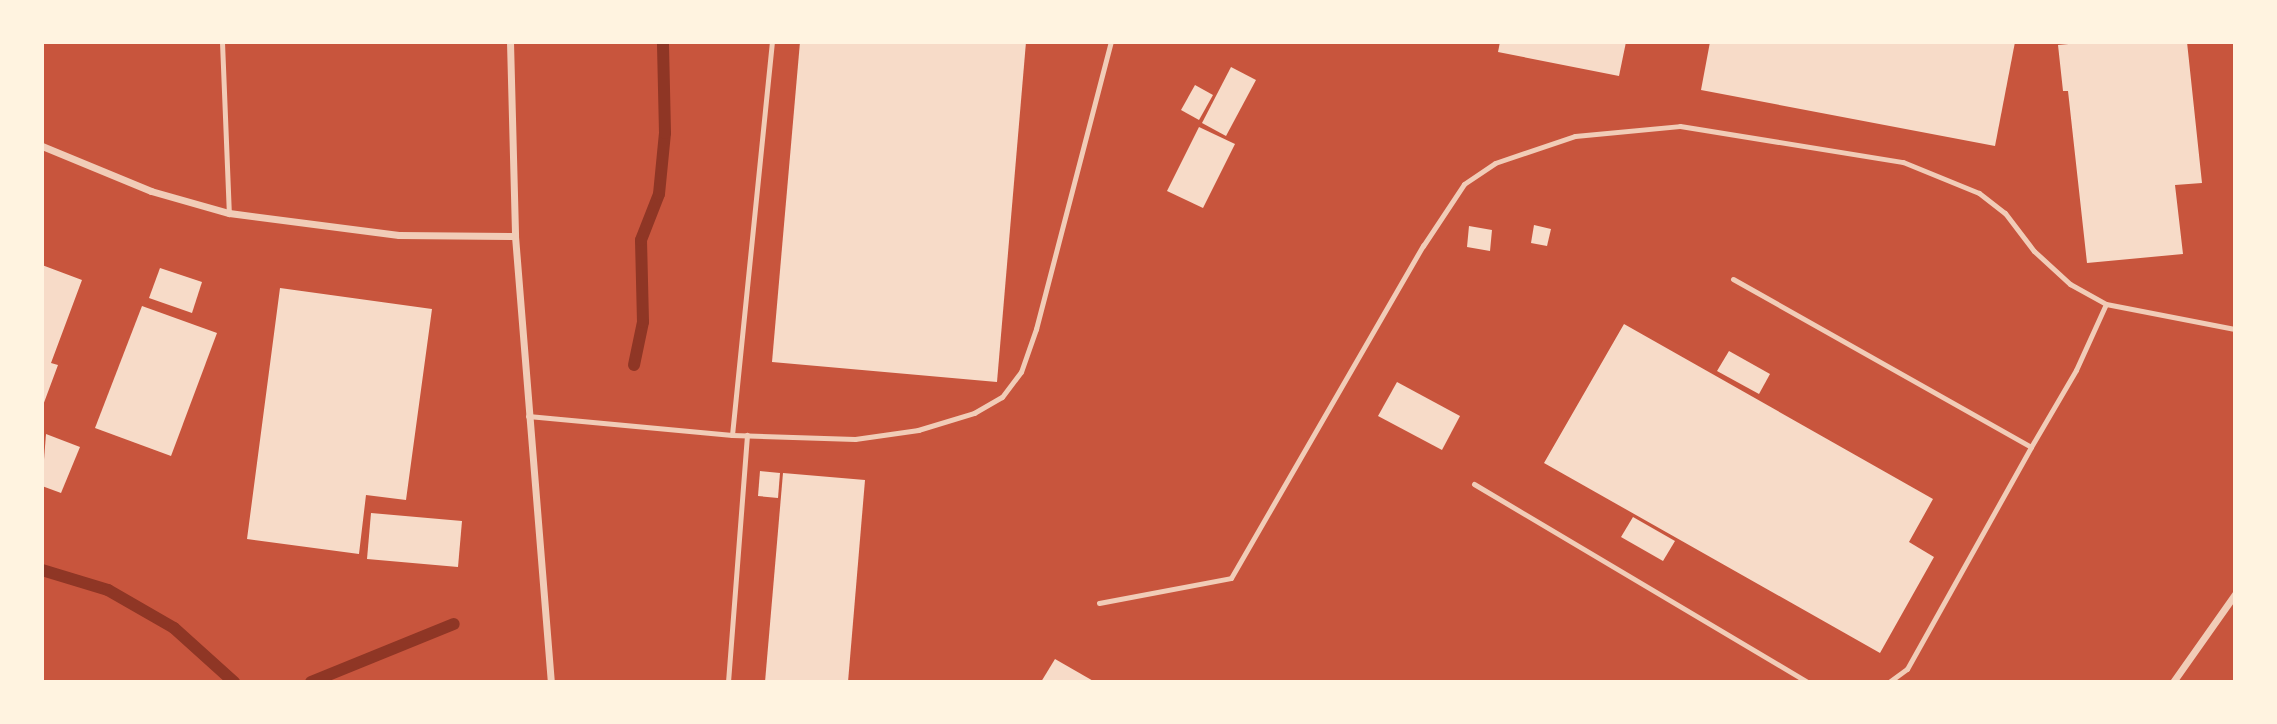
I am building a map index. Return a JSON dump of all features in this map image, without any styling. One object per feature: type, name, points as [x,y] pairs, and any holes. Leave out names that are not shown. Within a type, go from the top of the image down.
[{"type":"street","points":[[510,42],[515,236],[551,682]]},
{"type":"street","points":[[42,146],[151,191],[229,213],[399,235],[515,236]]},
{"type":"street","points":[[2173,682],[2235,594]]},
{"type":"lane","points":[[222,42],[229,213]]},
{"type":"lane","points":[[732,435],[772,42]]},
{"type":"lane","points":[[528,416],[732,435],[855,439],[880,436],[974,413],[1002,397],[1021,372],[1036,329],[1111,42]]},
{"type":"lane","points":[[1099,603],[1231,578],[1423,246],[1464,184],[1495,163],[1576,136],[1680,126],[1903,162],[1979,193],[2005,213],[2034,251],[2070,284],[2106,304],[2235,329]]},
{"type":"lane","points":[[1732,279],[2031,447]]},
{"type":"lane","points":[[1889,682],[1907,669],[2076,370],[2106,304]]},
{"type":"lane","points":[[728,682],[747,435]]},
{"type":"lane","points":[[1474,484],[1808,682]]},
{"type":"building","points":[[800,42],[1026,42],[997,382],[772,362]]},
{"type":"building","points":[[1500,42],[1626,42],[1619,76],[1498,52]]},
{"type":"building","points":[[1710,42],[2015,42],[1995,146],[1701,90]]},
{"type":"building","points":[[2090,42],[2187,42],[2202,183],[2175,185],[2183,254],[2087,263],[2068,91],[2063,91],[2058,45]]},
{"type":"building","points":[[1231,67],[1256,80],[1226,136],[1202,123]]},
{"type":"building","points":[[1195,85],[1213,95],[1199,120],[1181,110]]},
{"type":"building","points":[[1199,127],[1235,144],[1203,208],[1167,191]]},
{"type":"building","points":[[1534,225],[1551,229],[1547,246],[1531,243]]},
{"type":"building","points":[[1469,226],[1492,230],[1490,251],[1467,247]]},
{"type":"building","points":[[42,265],[82,280],[51,363],[58,365],[42,408]]},
{"type":"building","points":[[160,268],[202,282],[192,313],[149,298]]},
{"type":"building","points":[[280,288],[432,309],[406,500],[366,495],[359,554],[247,539]]},
{"type":"building","points":[[142,306],[217,333],[171,456],[95,428]]},
{"type":"building","points":[[1624,324],[1933,499],[1909,542],[1934,557],[1880,653],[1544,463]]},
{"type":"building","points":[[1729,351],[1770,374],[1759,394],[1717,371]]},
{"type":"building","points":[[1397,382],[1460,416],[1442,450],[1378,416]]},
{"type":"building","points":[[46,434],[80,447],[61,493],[42,486]]},
{"type":"building","points":[[760,471],[780,473],[778,498],[758,496]]},
{"type":"building","points":[[783,473],[865,480],[848,682],[765,682]]},
{"type":"building","points":[[371,513],[462,521],[458,567],[367,559]]},
{"type":"building","points":[[1633,517],[1675,541],[1663,561],[1621,537]]},
{"type":"building","points":[[1055,659],[1095,682],[1041,682]]},
{"type":"waterway","points":[[634,365],[643,322],[641,240],[659,194],[665,133],[663,42]]},
{"type":"waterway","points":[[42,570],[108,590],[174,628],[234,682]]},
{"type":"waterway","points":[[311,682],[454,624]]}]
